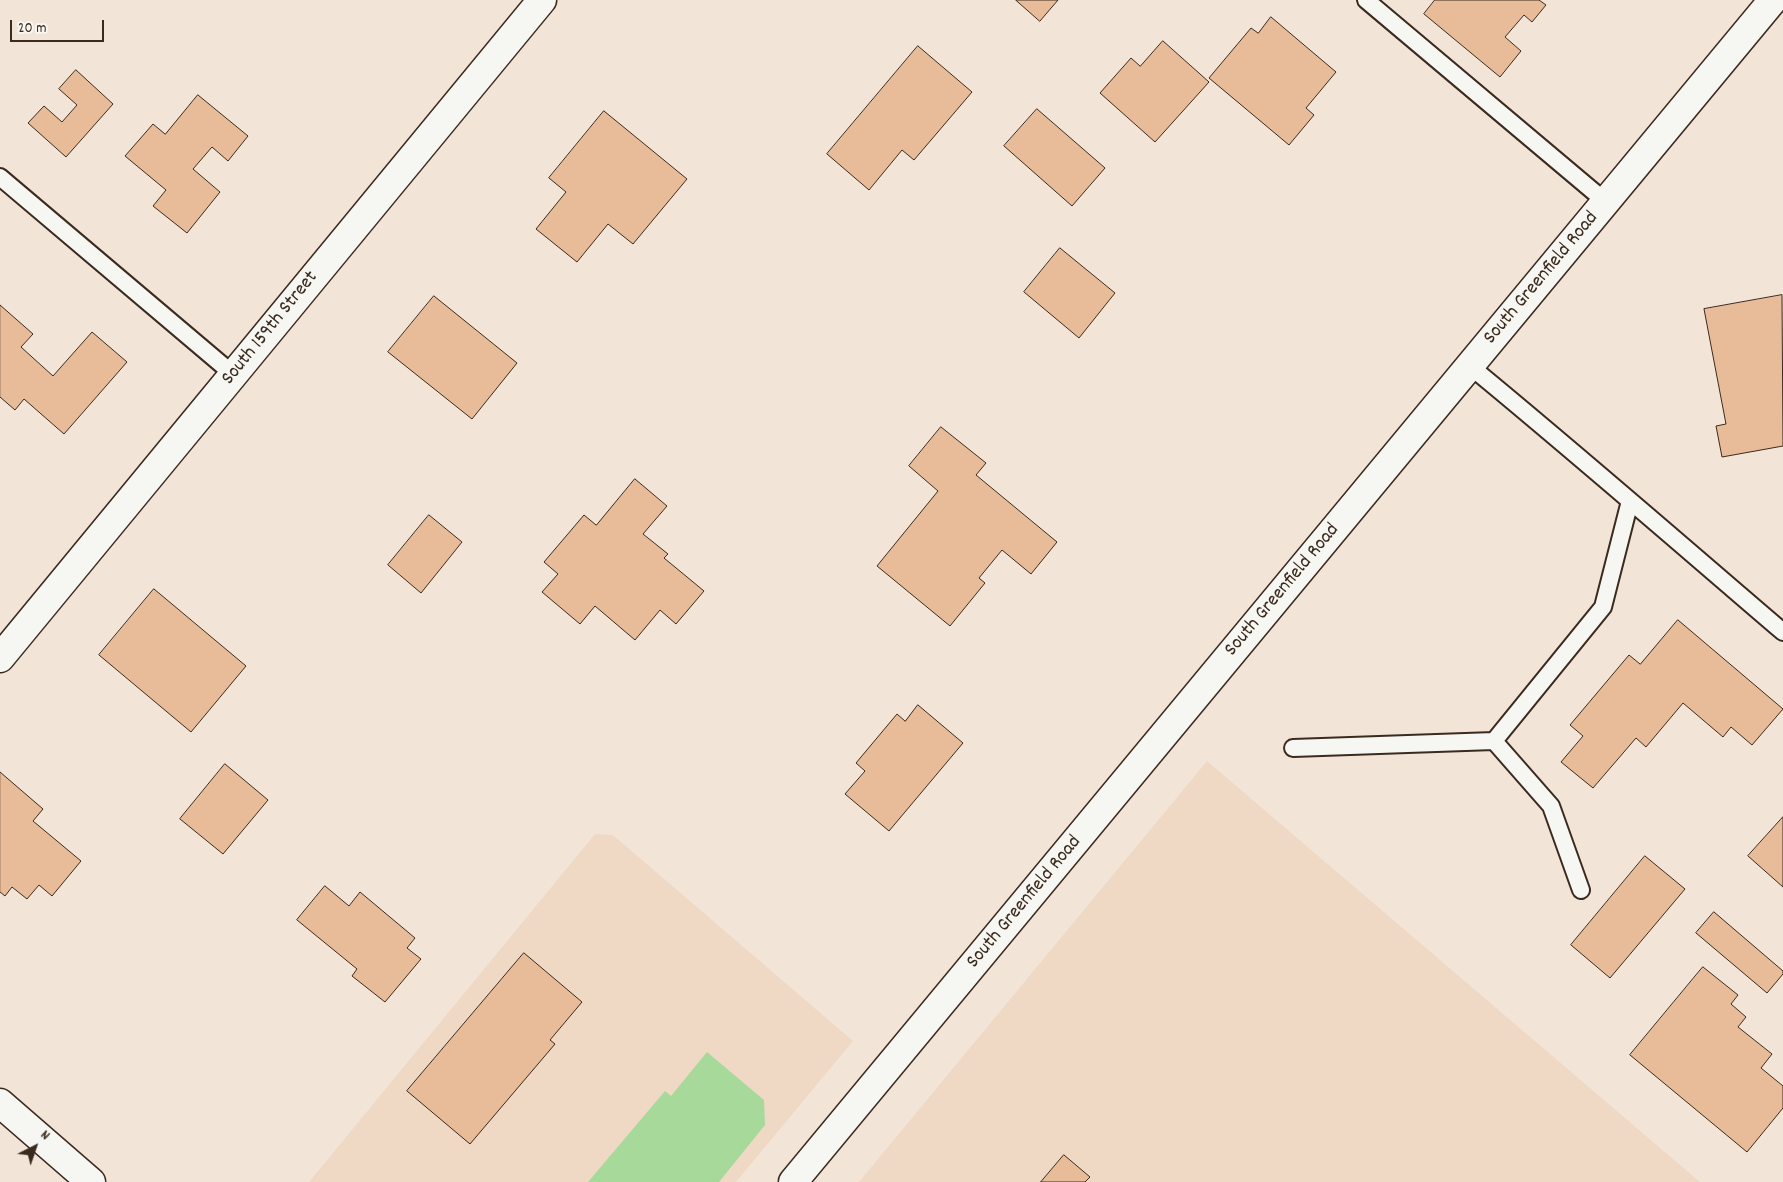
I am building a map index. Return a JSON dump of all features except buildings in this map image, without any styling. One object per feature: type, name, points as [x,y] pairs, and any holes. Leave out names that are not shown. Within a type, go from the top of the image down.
[{"type":"main road","name":"South 159th Street","points":[[0,658],[542,0]]},
{"type":"main road","name":"South Greenfield Road","points":[[794,1182],[1773,0]]},
{"type":"main road","points":[[0,1103],[91,1182]]},
{"type":"lane","points":[[1366,0],[1606,202]]},
{"type":"lane","points":[[0,177],[234,375]]},
{"type":"lane","points":[[1470,366],[1573,450],[1783,632]]},
{"type":"lane","points":[[1292,748],[1494,741],[1603,607],[1630,501]]},
{"type":"lane","points":[[1494,741],[1551,806],[1581,890]]},
{"type":"shaded area","points":[[1207,761],[1700,1182],[859,1182]]},
{"type":"shaded area","points":[[595,834],[613,835],[853,1041],[736,1182],[309,1182]]},
{"type":"green space","points":[[707,1052],[764,1100],[765,1125],[719,1182],[588,1182],[665,1091],[671,1096]]}]
